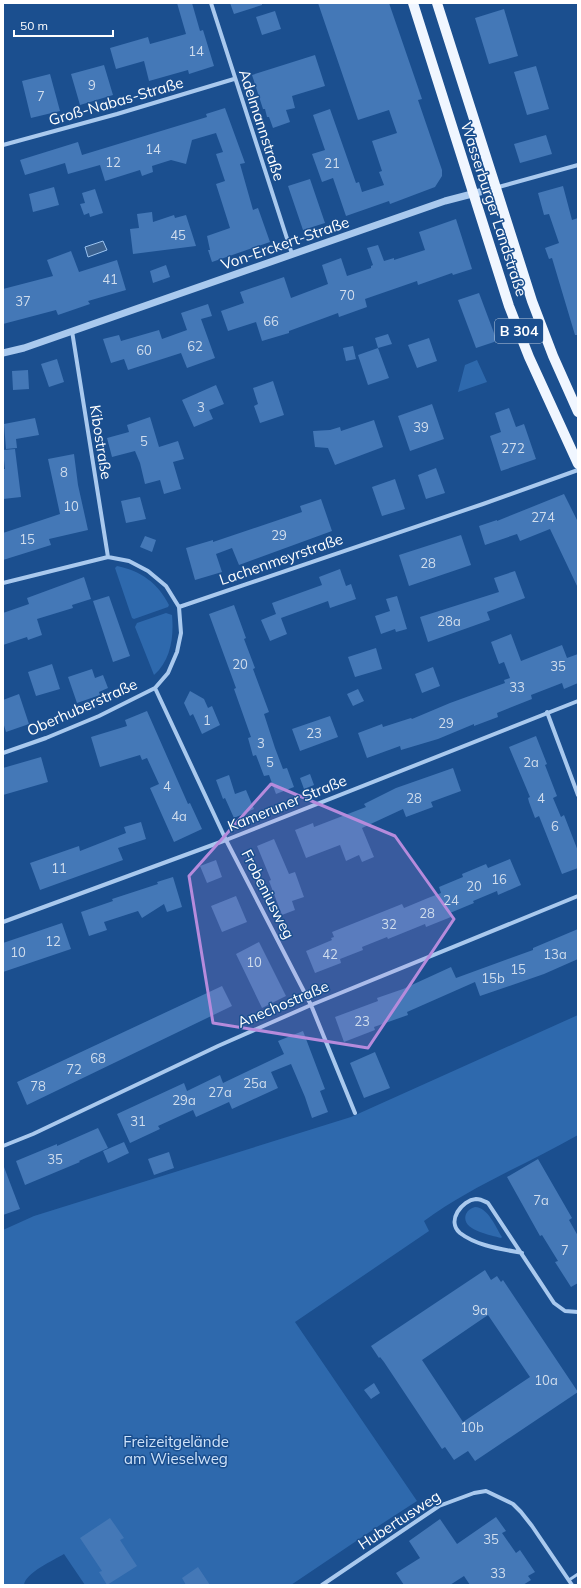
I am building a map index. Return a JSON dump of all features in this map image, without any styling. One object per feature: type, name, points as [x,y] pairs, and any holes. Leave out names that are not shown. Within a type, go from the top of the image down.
[{"type":"main road","name":"Wasserburger Landstraße","points":[[413,3],[509,306],[529,357],[578,464]]},
{"type":"main road","name":"Wasserburger Landstraße","points":[[437,3],[495,188],[542,329],[578,412]]},
{"type":"street","name":"Adelmannstraße","points":[[210,3],[292,254]]},
{"type":"street","name":"Groß-Nabas-Straße","points":[[3,145],[234,79]]},
{"type":"street","name":"Von-Erckert-Straße","points":[[3,353],[72,331],[445,201],[578,165]]},
{"type":"street","name":"Kibostraße","points":[[72,331],[108,557]]},
{"type":"street","name":"Lachenmeyrstraße","points":[[179,607],[483,504],[578,470]]},
{"type":"street","points":[[3,583],[108,557],[129,561],[148,570],[166,586],[179,607]]},
{"type":"street","name":"Oberhuberstraße","points":[[3,753],[46,738],[99,716],[154,688],[168,673],[177,652],[181,633],[179,607]]},
{"type":"street","name":"Frobeniusweg","points":[[154,688],[226,840],[311,1005],[355,1113]]},
{"type":"street","name":"Kameruner Straße","points":[[3,922],[226,840],[578,701]]},
{"type":"street","points":[[547,712],[578,795]]},
{"type":"street","name":"Anechostraße","points":[[3,1146],[33,1134],[218,1046],[311,1005],[578,896]]},
{"type":"street","points":[[522,1253],[473,1240],[458,1232],[454,1223],[455,1214],[465,1204],[475,1199],[481,1199],[488,1203],[522,1253],[554,1303],[565,1311],[578,1312]]},
{"type":"street","name":"Hubertusweg","points":[[322,1585],[439,1506],[474,1493],[486,1491],[513,1504],[521,1512],[572,1585]]},
{"type":"lane","points":[[569,1580],[578,1574]]},
{"type":"highlighted area","points":[[271,784],[395,836],[454,919],[368,1048],[213,1023],[189,876]]},
{"type":"green space","points":[[477,360],[487,382],[458,392],[465,365]]},
{"type":"green space","points":[[117,566],[134,571],[148,579],[165,597],[169,605],[168,607],[134,619],[132,618],[115,568]]},
{"type":"green space","points":[[166,613],[172,615],[172,640],[168,655],[160,669],[154,675],[135,627],[137,623]]},
{"type":"green space","name":"Freizeitgelände am Wieselweg","points":[[578,1015],[578,1135],[480,1186],[442,1208],[424,1221],[429,1231],[295,1322],[417,1501],[291,1585],[85,1585],[64,1554],[34,1572],[29,1576],[24,1585],[3,1585],[3,1230],[34,1216],[351,1117]]},
{"type":"green space","points":[[475,1207],[484,1210],[488,1214],[502,1237],[501,1238],[477,1231],[467,1224],[465,1220],[466,1214],[470,1209]]},
{"type":"shaded area","points":[[103,241],[107,250],[88,257],[85,247]]},
{"type":"building","points":[[177,3],[192,3],[200,31],[203,30],[214,66],[189,74],[188,70],[149,81],[144,61],[116,69],[110,48],[148,37],[150,44],[186,34]]},
{"type":"building","points":[[230,3],[262,3],[262,5],[234,14]]},
{"type":"building","points":[[318,3],[389,3],[422,99],[418,100],[442,170],[442,176],[435,187],[390,204],[389,201],[346,216],[333,178],[322,182],[312,154],[325,150],[313,115],[330,109],[356,183],[359,182],[362,192],[384,185],[379,172],[382,171],[372,141],[397,133],[389,110],[358,120]]},
{"type":"building","points":[[504,9],[518,56],[489,64],[475,18]]},
{"type":"building","points":[[275,11],[281,29],[262,35],[256,17]]},
{"type":"building","points":[[315,55],[325,86],[292,96],[295,108],[286,110],[290,122],[273,128],[269,117],[267,117],[265,109],[263,109],[252,75]]},
{"type":"building","points":[[104,65],[113,95],[80,105],[71,74]]},
{"type":"building","points":[[536,66],[549,109],[527,115],[514,72]]},
{"type":"building","points":[[50,74],[60,111],[31,118],[22,81]]},
{"type":"building","points":[[225,108],[245,163],[240,164],[253,210],[258,208],[270,242],[212,262],[208,250],[210,250],[207,236],[230,228],[216,184],[225,181],[216,154],[223,152],[216,133],[192,140],[186,164],[171,160],[152,166],[153,172],[142,176],[140,170],[105,181],[100,165],[68,174],[65,163],[25,175],[20,160],[78,142],[82,155],[207,117],[206,114]]},
{"type":"building","points":[[546,135],[552,154],[520,163],[514,144]]},
{"type":"building","points":[[310,179],[325,223],[303,230],[288,186]]},
{"type":"building","points":[[563,186],[572,220],[578,218],[578,335],[575,335],[552,258],[549,259],[545,248],[559,243],[549,214],[544,215],[538,193]]},
{"type":"building","points":[[54,187],[59,205],[33,212],[29,194]]},
{"type":"building","points":[[95,189],[103,213],[90,217],[89,213],[84,215],[80,204],[85,203],[82,193]]},
{"type":"building","points":[[152,212],[153,222],[174,215],[175,218],[186,215],[196,246],[133,254],[130,229],[139,228],[137,214]]},
{"type":"building","points":[[456,219],[472,269],[453,275],[452,273],[418,285],[417,281],[365,299],[367,307],[339,317],[338,313],[289,331],[289,333],[262,341],[256,322],[228,331],[221,311],[244,303],[240,292],[284,277],[291,298],[328,284],[322,265],[341,258],[347,276],[371,268],[373,265],[367,248],[378,245],[384,261],[394,258],[394,260],[425,250],[419,232]]},
{"type":"building","points":[[71,251],[79,272],[117,260],[126,290],[88,301],[90,304],[58,315],[56,310],[3,324],[3,289],[53,276],[47,260]]},
{"type":"building","points":[[166,265],[170,277],[153,283],[150,271]]},
{"type":"building","points":[[479,293],[497,341],[476,348],[458,300]]},
{"type":"building","points":[[208,304],[212,316],[201,319],[215,358],[187,368],[181,353],[128,370],[124,359],[111,363],[103,339],[119,335],[121,341],[159,330],[162,339],[187,330],[181,313]]},
{"type":"building","points":[[388,334],[392,344],[378,348],[375,338]]},
{"type":"building","points":[[429,338],[437,361],[417,368],[408,345]]},
{"type":"building","points":[[353,346],[356,359],[346,361],[343,348]]},
{"type":"building","points":[[378,348],[389,378],[368,385],[358,355]]},
{"type":"building","points":[[57,359],[64,382],[49,387],[41,364]]},
{"type":"building","points":[[28,370],[29,389],[13,390],[12,371]]},
{"type":"building","points":[[273,381],[284,415],[260,423],[254,406],[258,404],[253,388]]},
{"type":"building","points":[[216,385],[224,404],[209,410],[213,419],[194,427],[182,400]]},
{"type":"building","points":[[432,404],[444,439],[410,451],[398,416]]},
{"type":"building","points":[[509,408],[516,427],[524,424],[536,459],[501,471],[490,436],[501,432],[495,413]]},
{"type":"building","points":[[150,417],[159,447],[178,441],[184,459],[173,462],[181,489],[164,494],[160,480],[145,484],[140,463],[135,451],[112,457],[107,438],[129,432],[127,425]]},
{"type":"building","points":[[35,418],[39,435],[16,439],[17,448],[6,449],[4,424]]},
{"type":"building","points":[[374,420],[383,447],[335,465],[328,448],[315,447],[313,431],[330,430],[340,427],[341,431]]},
{"type":"building","points":[[15,449],[21,497],[3,499],[3,469],[5,469],[3,450]]},
{"type":"building","points":[[74,454],[78,485],[88,530],[49,539],[51,545],[3,560],[3,533],[60,514],[48,459]]},
{"type":"building","points":[[436,468],[445,493],[426,499],[418,475]]},
{"type":"building","points":[[395,479],[405,509],[382,516],[372,487]]},
{"type":"building","points":[[564,494],[578,522],[578,588],[550,529],[520,541],[517,534],[485,545],[479,526],[497,521]]},
{"type":"building","points":[[140,497],[146,519],[126,523],[121,501]]},
{"type":"building","points":[[321,499],[332,531],[239,565],[232,548],[216,554],[222,572],[195,580],[186,548],[213,540],[213,542],[302,512],[300,506]]},
{"type":"building","points":[[461,535],[471,565],[409,586],[399,555]]},
{"type":"building","points":[[145,536],[156,540],[152,552],[140,547]]},
{"type":"building","points":[[340,569],[346,586],[351,584],[356,599],[330,608],[328,601],[281,618],[287,634],[270,641],[261,620],[276,614],[272,603],[322,585],[319,577]]},
{"type":"building","points":[[515,571],[525,598],[487,612],[490,620],[428,642],[420,617],[499,592],[494,578]]},
{"type":"building","points":[[84,577],[91,599],[72,605],[73,608],[37,619],[42,635],[28,640],[27,637],[3,645],[3,613],[29,604],[27,598]]},
{"type":"building","points":[[109,596],[130,656],[113,662],[93,601]]},
{"type":"building","points":[[397,596],[407,629],[396,632],[395,629],[381,634],[375,616],[390,611],[386,599]]},
{"type":"building","points":[[234,605],[246,638],[244,639],[255,668],[253,669],[269,712],[264,714],[275,748],[283,769],[287,768],[294,787],[276,794],[269,775],[264,776],[256,755],[253,756],[248,738],[251,737],[234,689],[236,688],[209,614]]},
{"type":"building","points":[[511,634],[521,661],[562,645],[567,658],[578,654],[578,683],[564,689],[562,683],[531,695],[532,699],[497,713],[498,717],[474,726],[474,724],[438,739],[401,750],[400,746],[367,758],[358,733],[382,724],[383,727],[411,718],[412,719],[450,703],[505,683],[504,680],[510,678],[504,662],[499,664],[491,642]]},
{"type":"building","points":[[376,648],[382,669],[355,677],[348,657]]},
{"type":"building","points":[[52,664],[60,689],[36,696],[28,672]]},
{"type":"building","points":[[433,667],[440,686],[422,693],[415,674]]},
{"type":"building","points":[[92,669],[95,678],[103,675],[108,688],[99,692],[100,695],[77,703],[68,677]]},
{"type":"building","points":[[358,689],[364,701],[353,706],[347,694]]},
{"type":"building","points":[[190,691],[204,699],[208,708],[212,706],[220,725],[202,734],[193,714],[190,716],[184,703]]},
{"type":"building","points":[[19,694],[29,724],[6,732],[3,722],[3,700]]},
{"type":"building","points":[[147,711],[188,804],[190,803],[202,829],[174,842],[150,788],[159,784],[147,758],[142,760],[140,755],[100,767],[91,737],[127,726],[125,720]]},
{"type":"building","points":[[330,716],[338,737],[300,751],[292,729]]},
{"type":"building","points":[[536,736],[557,796],[553,798],[561,817],[564,815],[578,851],[578,868],[562,874],[539,816],[535,818],[528,798],[530,797],[509,747]]},
{"type":"building","points":[[41,757],[48,782],[3,795],[3,768]]},
{"type":"building","points":[[453,768],[461,791],[431,802],[433,807],[406,817],[403,809],[362,828],[374,857],[362,862],[359,855],[346,861],[340,845],[306,858],[295,830],[313,823],[314,827],[366,807],[364,804],[396,788]]},
{"type":"building","points":[[310,774],[314,785],[304,789],[300,778]]},
{"type":"building","points":[[229,775],[235,794],[246,790],[254,809],[234,818],[225,798],[223,799],[216,780]]},
{"type":"building","points":[[141,822],[146,839],[118,848],[123,860],[40,890],[30,863],[79,846],[80,851],[126,833],[124,827]]},
{"type":"building","points":[[274,839],[289,874],[295,872],[304,897],[292,901],[295,910],[282,915],[269,881],[271,880],[257,846]]},
{"type":"building","points":[[510,859],[521,885],[498,895],[497,891],[473,901],[474,903],[450,913],[451,917],[426,927],[425,924],[388,939],[387,937],[362,947],[363,950],[340,959],[341,963],[315,973],[306,951],[332,940],[331,938],[334,937],[332,932],[402,904],[404,908],[441,893],[439,887],[463,877],[462,874],[486,864],[488,868]]},
{"type":"building","points":[[216,860],[222,877],[207,883],[200,866]]},
{"type":"building","points":[[173,877],[182,907],[167,912],[164,904],[142,918],[138,911],[104,922],[107,930],[89,936],[81,912],[113,901],[112,899],[158,884],[157,882]]},
{"type":"building","points":[[236,896],[247,922],[222,932],[211,906]]},
{"type":"building","points":[[62,923],[71,949],[3,972],[3,943]]},
{"type":"building","points":[[578,929],[578,959],[544,974],[480,996],[475,982],[407,1012],[408,1015],[374,1027],[375,1030],[344,1042],[335,1017],[378,1001],[377,998],[403,989],[451,967],[456,978],[533,950],[533,948]]},
{"type":"building","points":[[259,942],[286,996],[262,1008],[236,954]]},
{"type":"building","points":[[222,986],[232,1006],[27,1105],[17,1082]]},
{"type":"building","points":[[303,1031],[325,1089],[320,1091],[328,1112],[312,1118],[291,1064],[271,1072],[278,1088],[232,1109],[229,1102],[196,1117],[193,1110],[158,1126],[160,1129],[130,1143],[117,1114],[184,1083],[187,1091],[220,1075],[223,1083],[284,1054],[278,1041]]},
{"type":"building","points":[[375,1052],[390,1088],[364,1098],[350,1063]]},
{"type":"building","points":[[98,1128],[108,1148],[79,1161],[80,1162],[25,1185],[16,1161],[57,1144],[57,1146]]},
{"type":"building","points":[[124,1142],[129,1153],[108,1163],[103,1151]]},
{"type":"building","points":[[169,1152],[174,1168],[154,1175],[148,1159]]},
{"type":"building","points":[[538,1159],[572,1218],[569,1220],[578,1236],[578,1283],[571,1287],[555,1262],[558,1261],[542,1235],[540,1236],[507,1177]]},
{"type":"building","points":[[4,1167],[20,1209],[3,1215],[3,1168]]},
{"type":"building","points":[[485,1270],[491,1280],[497,1276],[501,1282],[503,1280],[578,1392],[475,1461],[468,1451],[454,1460],[445,1447],[442,1449],[384,1362],[380,1357],[379,1358],[371,1346]],"holes":[[[488,1315],[530,1377],[463,1422],[422,1360]]]},
{"type":"building","points":[[374,1383],[380,1393],[371,1399],[364,1390]]},
{"type":"building","points":[[496,1517],[506,1531],[502,1533],[516,1553],[520,1550],[535,1572],[528,1576],[531,1580],[523,1585],[470,1585],[464,1576],[450,1585],[404,1585],[396,1573],[420,1558],[409,1541],[440,1519],[457,1544]]},
{"type":"building","points":[[110,1518],[124,1538],[120,1540],[137,1566],[107,1585],[99,1572],[102,1571],[80,1538]]},
{"type":"building","points":[[198,1567],[210,1585],[186,1585],[182,1578]]}]
